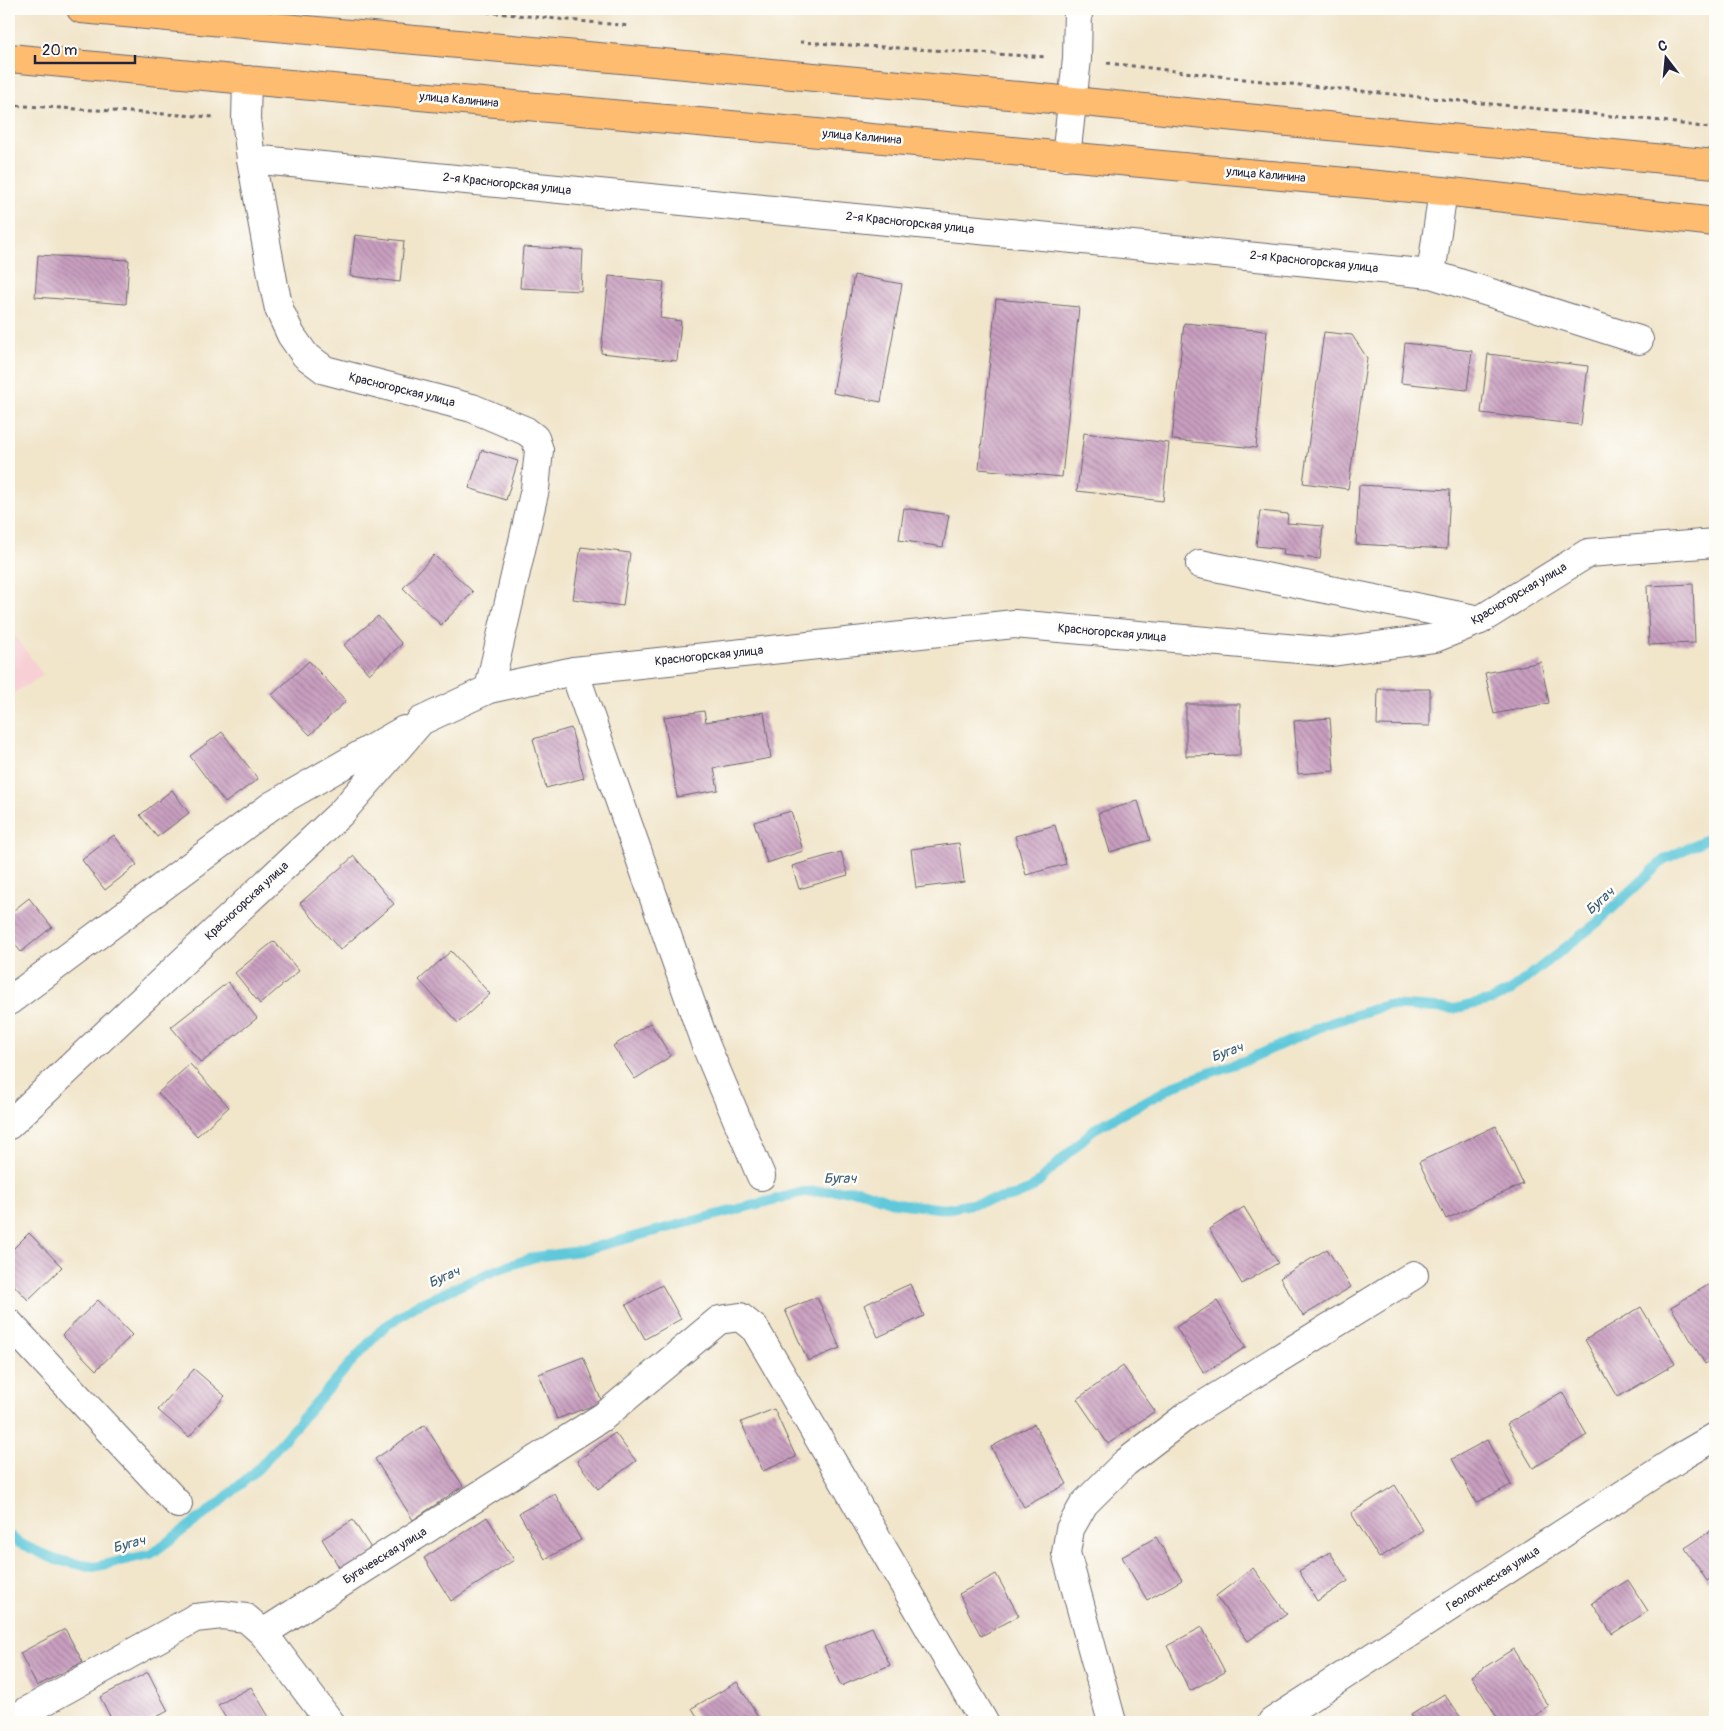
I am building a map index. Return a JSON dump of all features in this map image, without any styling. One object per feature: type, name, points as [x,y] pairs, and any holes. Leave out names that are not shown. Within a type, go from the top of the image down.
[{"type":"main road","points":[[81,9],[223,15],[1715,164]]},
{"type":"main road","name":"улица Калинина","points":[[9,58],[1443,191],[1715,222]]},
{"type":"street","points":[[1066,157],[1077,59],[1078,9]]},
{"type":"street","points":[[247,80],[246,119],[251,159]]},
{"type":"street","name":"2-я Красногорская улица","points":[[251,159],[1431,274],[1639,340]]},
{"type":"street","name":"Красногорская улица","points":[[251,159],[279,309],[291,335],[305,355],[324,370],[472,408],[526,430],[535,438],[539,450],[535,488],[489,689]]},
{"type":"street","points":[[1431,274],[1443,191]]},
{"type":"street","name":"Красногорская улица","points":[[9,1125],[341,813],[421,721],[489,689],[574,671],[1014,624],[1332,652],[1435,638],[1480,620],[1588,553],[1715,543]]},
{"type":"street","points":[[1200,564],[1480,620]]},
{"type":"street","points":[[574,671],[706,1046],[761,1176]]},
{"type":"street","points":[[9,1000],[271,806],[421,721]]},
{"type":"street","points":[[1112,1722],[1066,1553],[1070,1529],[1084,1504],[1125,1464],[1189,1414],[1414,1275]]},
{"type":"street","name":"Бугачевская улица","points":[[263,1633],[604,1416],[718,1320],[740,1317],[755,1329],[984,1722]]},
{"type":"street","points":[[9,1323],[178,1504]]},
{"type":"street","name":"Геологическая улица","points":[[1272,1722],[1675,1460],[1715,1437]]},
{"type":"street","points":[[9,1721],[195,1618],[222,1615],[246,1618],[263,1633],[330,1722]]},
{"type":"path","points":[[455,9],[634,26]]},
{"type":"path","points":[[793,42],[1077,59],[1270,82],[1662,121],[1715,129]]},
{"type":"path","points":[[9,105],[246,119]]},
{"type":"shaded area","points":[[9,627],[43,675],[9,696]]},
{"type":"building","points":[[355,235],[404,241],[400,282],[350,276]]},
{"type":"building","points":[[523,247],[583,250],[581,291],[520,288]]},
{"type":"building","points":[[38,255],[129,260],[126,304],[35,297]]},
{"type":"building","points":[[854,275],[902,284],[881,402],[833,393]]},
{"type":"building","points":[[609,276],[664,282],[660,318],[681,321],[677,361],[601,353]]},
{"type":"building","points":[[996,299],[1079,307],[1062,477],[979,469]]},
{"type":"building","points":[[1184,323],[1267,331],[1256,448],[1172,440]]},
{"type":"building","points":[[1324,332],[1352,335],[1367,358],[1348,489],[1303,483]]},
{"type":"building","points":[[1405,343],[1472,351],[1467,390],[1401,383]]},
{"type":"building","points":[[1488,354],[1588,366],[1581,425],[1481,413]]},
{"type":"building","points":[[1084,433],[1169,443],[1163,501],[1077,491]]},
{"type":"building","points":[[482,450],[518,461],[506,500],[469,488]]},
{"type":"building","points":[[1359,485],[1450,490],[1447,549],[1356,544]]},
{"type":"building","points":[[904,508],[949,515],[943,547],[899,540]]},
{"type":"building","points":[[1260,511],[1288,514],[1287,523],[1323,526],[1320,559],[1283,555],[1284,549],[1256,546]]},
{"type":"building","points":[[581,547],[630,553],[623,606],[573,599]]},
{"type":"building","points":[[434,555],[473,592],[441,625],[403,588]]},
{"type":"building","points":[[1693,584],[1695,643],[1649,645],[1647,586]]},
{"type":"building","points":[[378,616],[402,644],[369,674],[344,645]]},
{"type":"building","points":[[309,661],[346,701],[310,735],[272,695]]},
{"type":"building","points":[[1541,662],[1549,703],[1494,714],[1485,673]]},
{"type":"building","points":[[1378,689],[1430,689],[1430,726],[1377,725]]},
{"type":"building","points":[[1186,704],[1240,704],[1240,755],[1186,756]]},
{"type":"building","points":[[704,711],[706,722],[764,712],[771,758],[714,768],[718,790],[677,797],[664,717]]},
{"type":"building","points":[[1330,718],[1334,771],[1298,774],[1294,721]]},
{"type":"building","points":[[571,728],[584,778],[546,788],[533,739]]},
{"type":"building","points":[[222,732],[258,779],[225,803],[190,756]]},
{"type":"building","points":[[172,790],[189,813],[157,837],[140,815]]},
{"type":"building","points":[[1138,801],[1150,840],[1110,852],[1098,813]]},
{"type":"building","points":[[791,811],[803,851],[767,863],[754,822]]},
{"type":"building","points":[[1055,825],[1066,864],[1026,875],[1015,836]]},
{"type":"building","points":[[114,835],[137,865],[105,890],[82,860]]},
{"type":"building","points":[[959,843],[964,882],[916,888],[911,849]]},
{"type":"building","points":[[841,852],[848,875],[799,889],[792,866]]},
{"type":"building","points":[[354,856],[394,904],[340,950],[300,903]]},
{"type":"building","points":[[29,898],[52,927],[21,952],[9,937],[9,914]]},
{"type":"building","points":[[274,941],[299,971],[260,1004],[235,973]]},
{"type":"building","points":[[451,951],[490,994],[458,1023],[419,980]]},
{"type":"building","points":[[228,982],[257,1018],[201,1063],[171,1027]]},
{"type":"building","points":[[650,1023],[671,1056],[635,1079],[613,1046]]},
{"type":"building","points":[[190,1064],[229,1107],[197,1136],[158,1093]]},
{"type":"building","points":[[1496,1126],[1523,1184],[1446,1219],[1419,1162]]},
{"type":"building","points":[[1244,1207],[1278,1263],[1242,1284],[1209,1229]]},
{"type":"building","points":[[29,1233],[62,1267],[28,1300],[9,1280],[9,1253]]},
{"type":"building","points":[[1327,1249],[1351,1287],[1303,1316],[1280,1278]]},
{"type":"building","points":[[1715,1281],[1715,1358],[1705,1364],[1671,1307]]},
{"type":"building","points":[[910,1284],[924,1316],[878,1337],[864,1305]]},
{"type":"building","points":[[662,1285],[681,1319],[645,1339],[626,1305]]},
{"type":"building","points":[[817,1297],[840,1348],[808,1361],[785,1310]]},
{"type":"building","points":[[98,1300],[132,1335],[96,1370],[62,1335]]},
{"type":"building","points":[[1217,1301],[1246,1347],[1204,1373],[1176,1327]]},
{"type":"building","points":[[1641,1307],[1675,1364],[1618,1397],[1585,1340]]},
{"type":"building","points":[[583,1357],[602,1402],[557,1419],[539,1374]]},
{"type":"building","points":[[1123,1366],[1155,1411],[1108,1444],[1077,1399]]},
{"type":"building","points":[[194,1369],[225,1396],[189,1437],[158,1410]]},
{"type":"building","points":[[1562,1392],[1587,1435],[1533,1468],[1507,1424]]},
{"type":"building","points":[[774,1409],[796,1457],[763,1471],[741,1422]]},
{"type":"building","points":[[1034,1424],[1067,1484],[1024,1507],[991,1447]]},
{"type":"building","points":[[425,1425],[463,1486],[413,1520],[375,1459]]},
{"type":"building","points":[[615,1433],[636,1461],[598,1489],[577,1461]]},
{"type":"building","points":[[1487,1440],[1511,1485],[1476,1503],[1452,1459]]},
{"type":"building","points":[[1395,1485],[1423,1530],[1379,1558],[1351,1513]]},
{"type":"building","points":[[555,1494],[581,1540],[545,1559],[519,1513]]},
{"type":"building","points":[[487,1517],[514,1560],[451,1601],[424,1558]]},
{"type":"building","points":[[353,1520],[374,1553],[342,1572],[322,1539]]},
{"type":"building","points":[[1715,1528],[1715,1575],[1707,1581],[1685,1548]]},
{"type":"building","points":[[1156,1537],[1182,1580],[1147,1600],[1122,1557]]},
{"type":"building","points":[[1330,1552],[1348,1581],[1317,1601],[1299,1571]]},
{"type":"building","points":[[1253,1568],[1287,1614],[1248,1641],[1216,1596]]},
{"type":"building","points":[[996,1574],[1019,1616],[981,1636],[959,1594]]},
{"type":"building","points":[[1628,1580],[1648,1611],[1612,1634],[1592,1603]]},
{"type":"building","points":[[872,1627],[890,1665],[841,1686],[824,1647]]},
{"type":"building","points":[[1202,1627],[1225,1672],[1190,1691],[1167,1646]]},
{"type":"building","points":[[65,1629],[83,1662],[37,1686],[20,1653]]},
{"type":"building","points":[[1513,1649],[1549,1707],[1525,1722],[1500,1722],[1471,1676]]},
{"type":"building","points":[[148,1672],[168,1711],[147,1722],[113,1722],[100,1697]]},
{"type":"building","points":[[737,1682],[761,1722],[700,1722],[692,1708]]},
{"type":"building","points":[[251,1687],[272,1722],[228,1722],[218,1705]]},
{"type":"building","points":[[1444,1694],[1464,1722],[1415,1722],[1411,1715]]},
{"type":"waterway","name":"Бугач","points":[[9,1535],[19,1543],[56,1560],[94,1567],[151,1554],[216,1506],[258,1469],[383,1328],[416,1305],[496,1270],[535,1257],[580,1251],[803,1192],[858,1190],[896,1203],[945,1209],[1014,1196],[1031,1189],[1094,1129],[1178,1084],[1249,1059],[1327,1024],[1387,1005],[1453,1009],[1492,1000],[1510,991],[1598,922],[1665,859],[1715,835]]}]
